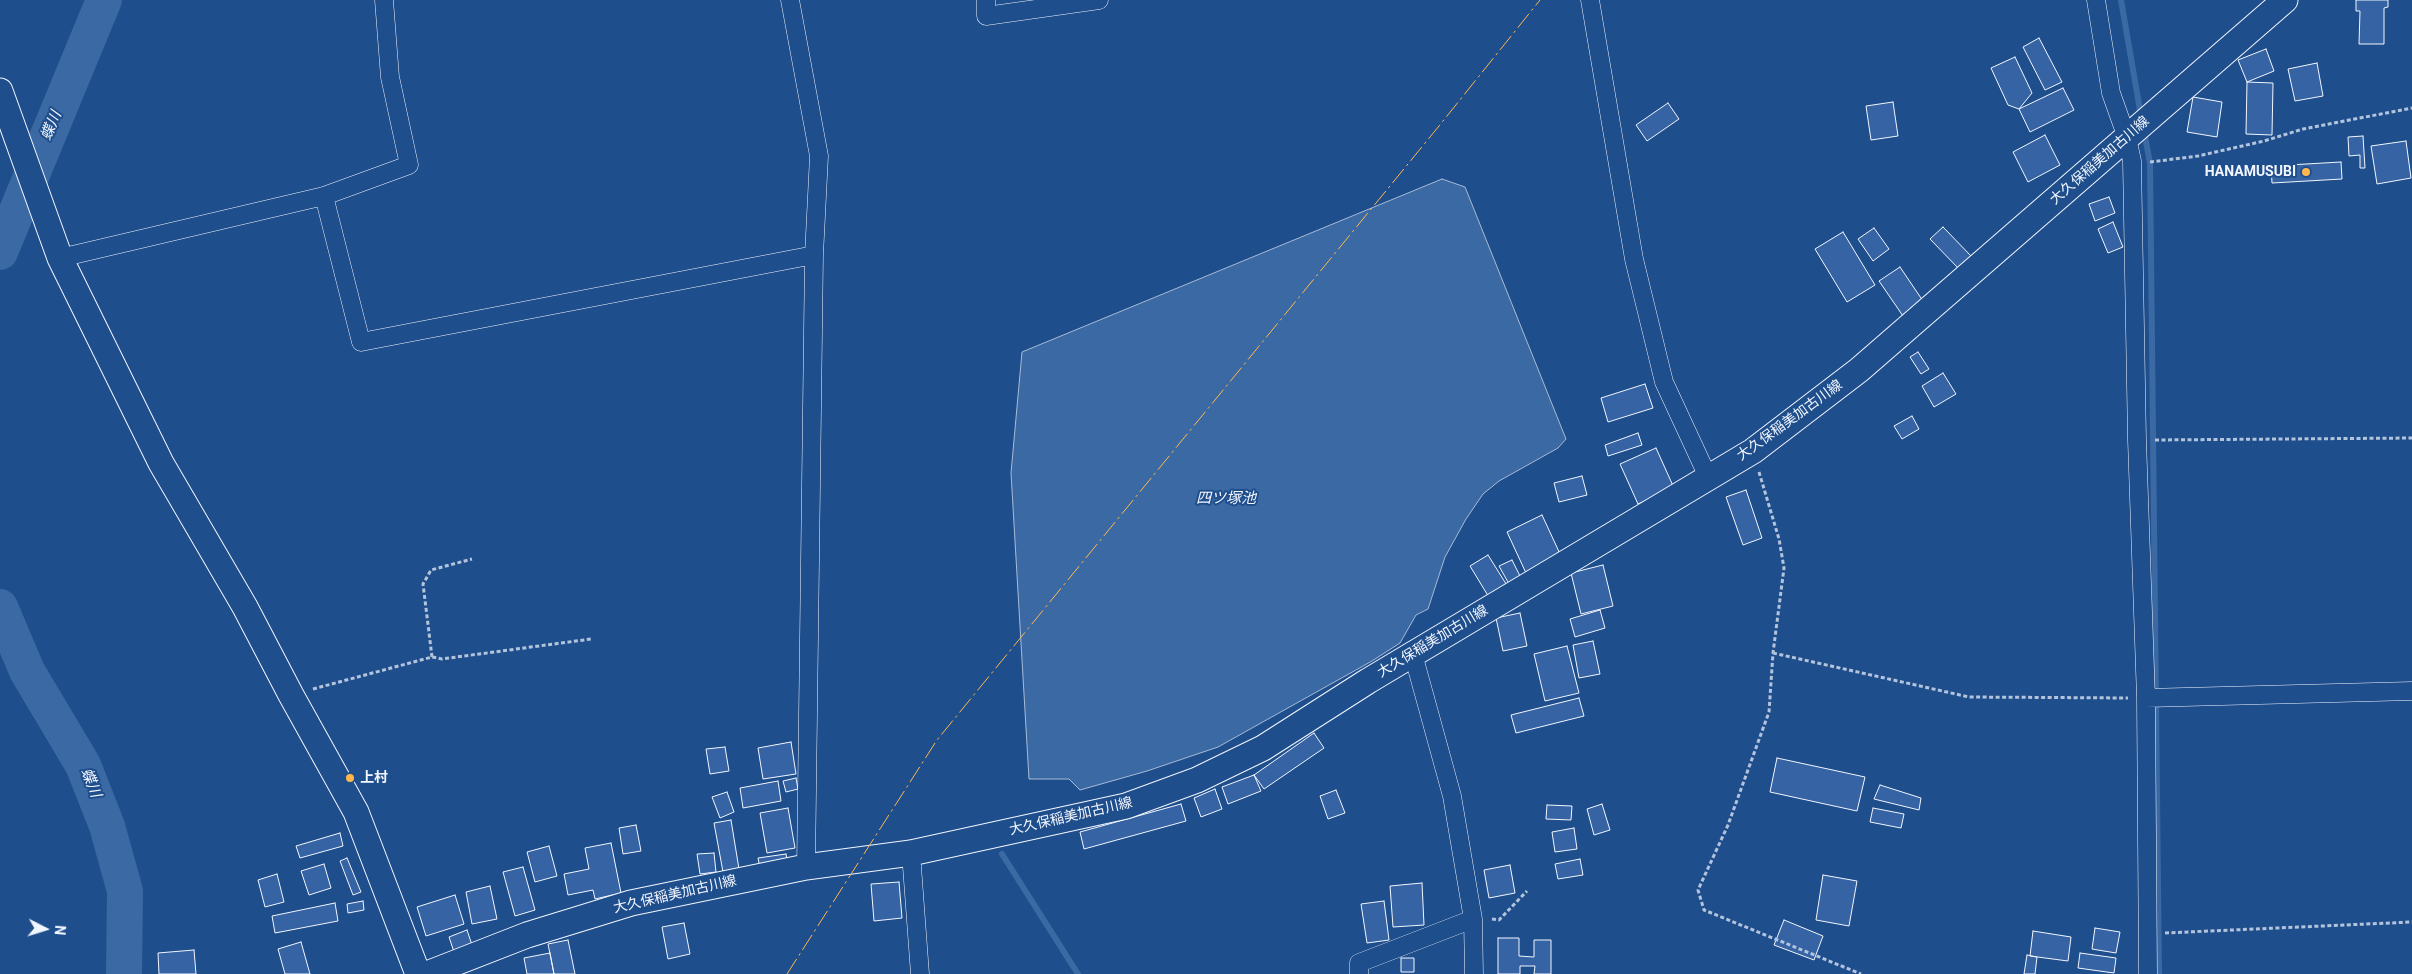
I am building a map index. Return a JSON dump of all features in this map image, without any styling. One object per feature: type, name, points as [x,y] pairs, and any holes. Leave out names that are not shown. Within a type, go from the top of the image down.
[{"type":"main road","name":"大久保稲美加古川線","points":[[427,974],[527,935],[631,904],[806,867],[911,853],[1126,806],[1197,780],[1263,748],[1413,654],[1753,452],[1859,370],[2129,149],[2285,0]]},
{"type":"main road","points":[[0,92],[60,258],[161,463],[245,607],[291,696],[356,812],[418,974]]},
{"type":"street","points":[[60,258],[324,196],[409,165],[390,77],[384,0]]},
{"type":"street","points":[[790,0],[818,156],[814,255],[806,867]]},
{"type":"street","points":[[986,0],[986,16],[1099,0]]},
{"type":"street","points":[[1590,0],[1634,259],[1664,382],[1708,477]]},
{"type":"street","points":[[2096,0],[2111,93],[2129,149],[2146,698],[2148,974]]},
{"type":"street","points":[[324,196],[361,342],[401,336],[814,255]]},
{"type":"street","points":[[1413,654],[1452,796],[1473,919],[1474,974]]},
{"type":"street","points":[[2146,698],[2412,691]]},
{"type":"street","points":[[911,853],[920,974]]},
{"type":"street","points":[[1359,974],[1359,963],[1473,919]]},
{"type":"path","points":[[2129,149],[2150,162],[2198,156],[2264,141],[2303,129],[2412,108]]},
{"type":"path","points":[[2137,440],[2412,438]]},
{"type":"path","points":[[1753,452],[1779,539],[1784,568],[1773,654],[1769,712],[1728,825],[1698,890],[1704,910],[1861,974]]},
{"type":"path","points":[[432,657],[423,584],[431,570],[472,559]]},
{"type":"path","points":[[291,696],[432,657],[442,659],[591,639]]},
{"type":"path","points":[[1773,654],[1969,697],[2146,698]]},
{"type":"path","points":[[1473,919],[1499,920],[1527,892]]},
{"type":"path","points":[[2148,934],[2412,922]]},
{"type":"water","name":"四ツ塚池","points":[[1442,179],[1465,187],[1566,439],[1558,448],[1499,481],[1483,494],[1466,519],[1445,557],[1428,609],[1416,615],[1400,643],[1372,661],[1218,747],[1147,771],[1080,790],[1069,779],[1029,779],[1011,473],[1022,352]]},
{"type":"building","points":[[2356,0],[2388,0],[2388,7],[2384,8],[2384,44],[2359,44],[2360,11],[2356,11]]},
{"type":"building","points":[[2039,38],[2062,82],[2045,90],[2023,47]]},
{"type":"building","points":[[2266,49],[2274,71],[2247,82],[2238,60]]},
{"type":"building","points":[[2015,57],[2032,93],[2019,109],[2008,105],[1991,68]]},
{"type":"building","points":[[2317,63],[2323,96],[2295,101],[2288,69]]},
{"type":"building","points":[[2247,82],[2273,83],[2272,135],[2246,134]]},
{"type":"building","points":[[2063,88],[2074,110],[2030,132],[2019,109]]},
{"type":"building","points":[[2193,97],[2222,102],[2217,137],[2187,132]]},
{"type":"building","points":[[1893,102],[1898,136],[1871,140],[1866,106]]},
{"type":"building","points":[[1668,103],[1679,119],[1647,141],[1636,125]]},
{"type":"building","points":[[2045,135],[2060,165],[2028,182],[2013,152]]},
{"type":"building","points":[[2363,136],[2365,168],[2360,168],[2360,155],[2349,156],[2348,137]]},
{"type":"building","points":[[2406,141],[2411,178],[2377,184],[2371,146]]},
{"type":"building","name":"HANAMUSUBI","points":[[2341,162],[2342,179],[2272,183],[2271,166]]},
{"type":"building","points":[[2109,197],[2115,213],[2095,221],[2089,204]]},
{"type":"building","points":[[2113,222],[2123,247],[2108,253],[2098,229]]},
{"type":"building","points":[[1943,227],[1973,258],[1960,270],[1930,239]]},
{"type":"building","points":[[1874,228],[1889,249],[1873,261],[1858,239]]},
{"type":"building","points":[[1843,232],[1875,285],[1847,302],[1815,249]]},
{"type":"building","points":[[1900,267],[1923,301],[1903,316],[1879,281]]},
{"type":"building","points":[[1918,352],[1929,369],[1921,374],[1910,357]]},
{"type":"building","points":[[1943,373],[1956,394],[1934,407],[1922,386]]},
{"type":"building","points":[[1645,384],[1653,408],[1608,422],[1601,398]]},
{"type":"building","points":[[1912,416],[1919,429],[1902,439],[1894,426]]},
{"type":"building","points":[[1638,433],[1642,445],[1608,456],[1605,445]]},
{"type":"building","points":[[1656,448],[1674,488],[1638,504],[1620,464]]},
{"type":"building","points":[[1582,476],[1587,495],[1559,502],[1554,483]]},
{"type":"building","points":[[1746,490],[1762,538],[1743,545],[1726,497]]},
{"type":"building","points":[[1542,515],[1561,556],[1526,573],[1507,532]]},
{"type":"building","points":[[1488,555],[1508,587],[1490,599],[1470,566]]},
{"type":"building","points":[[1512,560],[1521,578],[1509,584],[1499,566]]},
{"type":"building","points":[[1603,565],[1613,606],[1581,614],[1571,573]]},
{"type":"building","points":[[1600,610],[1605,628],[1575,637],[1570,619]]},
{"type":"building","points":[[1520,613],[1527,646],[1503,651],[1496,618]]},
{"type":"building","points":[[1593,641],[1600,674],[1579,678],[1573,645]]},
{"type":"building","points":[[1567,646],[1579,693],[1545,701],[1534,654]]},
{"type":"building","points":[[1579,698],[1584,716],[1516,733],[1511,715]]},
{"type":"building","points":[[1314,733],[1324,748],[1264,789],[1254,775]]},
{"type":"building","points":[[791,742],[796,774],[763,779],[758,748]]},
{"type":"building","points":[[725,747],[729,771],[710,774],[706,749]]},
{"type":"building","points":[[1777,758],[1865,777],[1857,811],[1770,792]]},
{"type":"building","points":[[1254,775],[1261,791],[1228,804],[1222,787]]},
{"type":"building","points":[[796,778],[798,789],[786,792],[783,781]]},
{"type":"building","points":[[778,781],[781,801],[743,808],[740,788]]},
{"type":"building","points":[[1880,785],[1921,798],[1919,810],[1874,799]]},
{"type":"building","points":[[1215,789],[1222,809],[1201,817],[1194,798]]},
{"type":"building","points":[[1336,790],[1345,813],[1328,819],[1320,796]]},
{"type":"building","points":[[727,792],[734,812],[720,818],[712,797]]},
{"type":"building","points":[[1181,804],[1186,821],[1084,849],[1080,832]]},
{"type":"building","points":[[1602,804],[1610,830],[1594,835],[1587,809]]},
{"type":"building","points":[[1547,805],[1572,806],[1571,820],[1546,819]]},
{"type":"building","points":[[788,808],[795,848],[767,853],[760,813]]},
{"type":"building","points":[[1873,808],[1904,814],[1901,828],[1870,822]]},
{"type":"building","points":[[731,820],[739,869],[723,872],[714,823]]},
{"type":"building","points":[[636,825],[641,851],[623,854],[619,828]]},
{"type":"building","points":[[1574,828],[1577,849],[1555,852],[1552,832]]},
{"type":"building","points":[[340,833],[343,846],[300,858],[296,846]]},
{"type":"building","points":[[611,843],[621,893],[595,899],[593,890],[568,895],[564,874],[589,869],[585,848]]},
{"type":"building","points":[[549,846],[557,876],[535,882],[527,852]]},
{"type":"building","points":[[714,853],[716,872],[700,874],[697,854]]},
{"type":"building","points":[[786,854],[788,865],[760,868],[758,858]]},
{"type":"building","points":[[347,858],[361,892],[353,895],[340,861]]},
{"type":"building","points":[[1580,859],[1583,875],[1558,879],[1555,864]]},
{"type":"building","points":[[324,864],[331,888],[309,895],[301,871]]},
{"type":"building","points":[[1510,865],[1515,893],[1489,898],[1484,870]]},
{"type":"building","points":[[523,867],[535,910],[515,916],[503,872]]},
{"type":"building","points":[[277,874],[284,902],[265,907],[258,880]]},
{"type":"building","points":[[1823,875],[1857,881],[1849,926],[1816,920]]},
{"type":"building","points":[[899,882],[902,918],[874,921],[871,884]]},
{"type":"building","points":[[1422,883],[1424,925],[1393,927],[1390,886]]},
{"type":"building","points":[[490,886],[497,919],[472,924],[466,892]]},
{"type":"building","points":[[455,895],[464,924],[426,936],[417,907]]},
{"type":"building","points":[[363,901],[364,910],[348,913],[347,904]]},
{"type":"building","points":[[1384,901],[1389,940],[1367,943],[1361,904]]},
{"type":"building","points":[[335,903],[338,921],[275,933],[272,916]]},
{"type":"building","points":[[1784,920],[1823,936],[1814,960],[1774,945]]},
{"type":"building","points":[[684,923],[690,954],[668,959],[662,927]]},
{"type":"building","points":[[2095,928],[2120,932],[2116,953],[2092,949]]},
{"type":"building","points":[[467,930],[472,945],[454,952],[449,937]]},
{"type":"building","points":[[2033,931],[2071,937],[2068,961],[2030,956]]},
{"type":"building","points":[[1498,938],[1519,938],[1519,956],[1534,957],[1534,940],[1551,940],[1551,974],[1534,974],[1535,966],[1520,966],[1520,974],[1498,974]]},
{"type":"building","points":[[568,940],[575,974],[554,974],[548,944]]},
{"type":"building","points":[[301,942],[310,974],[285,974],[278,949]]},
{"type":"building","points":[[194,950],[196,974],[159,974],[158,953]]},
{"type":"building","points":[[550,953],[554,974],[527,974],[524,958]]},
{"type":"building","points":[[2080,953],[2116,958],[2114,973],[2078,968]]},
{"type":"building","points":[[2027,955],[2037,957],[2035,974],[2024,974]]},
{"type":"building","points":[[1401,958],[1414,958],[1414,972],[1401,972]]},
{"type":"waterway","name":"蝶川","points":[[0,252],[104,0]]},
{"type":"waterway","points":[[2121,0],[2141,116]]},
{"type":"waterway","points":[[2144,131],[2150,163],[2159,974]]},
{"type":"waterway","name":"蝶川","points":[[0,607],[27,671],[83,765],[107,826],[125,891],[124,974]]},
{"type":"waterway","points":[[1002,854],[1078,974]]},
{"type":"power","points":[[787,974],[937,740],[1540,0]]},
{"type":"place","name":"HANAMUSUBI","points":[[2306,172]]},
{"type":"place","name":"上村","points":[[350,778]]}]
